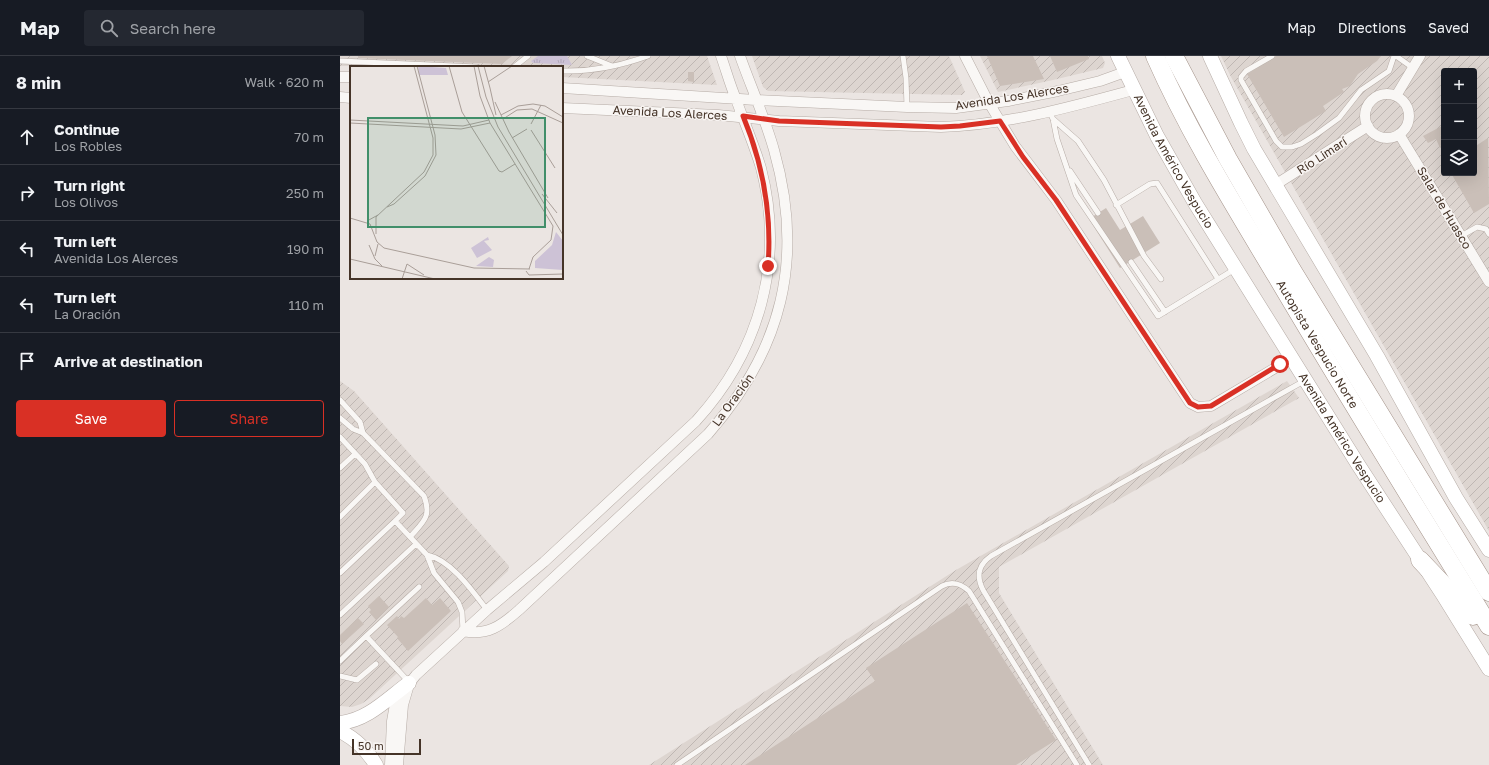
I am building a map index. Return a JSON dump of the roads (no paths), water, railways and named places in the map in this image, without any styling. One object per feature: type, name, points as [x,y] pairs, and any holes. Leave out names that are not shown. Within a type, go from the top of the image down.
[{"type":"highway","name":"Autopista Vespucio Norte","points":[[1155,56],[1185,117],[1216,173],[1342,386],[1489,626]]},
{"type":"highway","name":"Autopista Vespucio Norte","points":[[1174,56],[1228,159],[1288,264],[1489,592]]},
{"type":"highway","points":[[1464,552],[1489,579]]},
{"type":"highway","points":[[1420,560],[1489,632]]},
{"type":"main road","name":"Avenida Américo Vespucio","points":[[1118,56],[1173,165],[1305,380],[1489,669]]},
{"type":"main road","points":[[1214,58],[1241,123],[1275,185],[1384,368],[1456,498],[1489,550]]},
{"type":"main road","points":[[340,724],[354,721],[366,716],[409,683]]},
{"type":"main road","points":[[340,731],[351,737],[362,747],[376,765]]},
{"type":"street","name":"La Oración","points":[[390,765],[394,708],[397,699],[409,683],[463,631],[544,562],[696,421],[717,396],[743,354],[755,326],[766,283],[770,249],[767,203],[758,157],[720,56]]},
{"type":"street","name":"La Oración","points":[[463,631],[473,633],[485,632],[497,627],[511,617],[708,434],[735,402],[755,369],[773,331],[782,296],[787,256],[785,204],[778,165],[764,119],[740,56]]},
{"type":"street","points":[[965,56],[989,103],[1023,157],[1059,204],[1187,400],[1198,407],[1211,406],[1292,358]]},
{"type":"street","points":[[1396,96],[1420,56]]},
{"type":"street","name":"Avenida Los Alerces","points":[[563,88],[736,99],[956,108],[1058,91],[1100,81],[1125,72]]},
{"type":"street","points":[[340,77],[350,78]]},
{"type":"street","name":"Avenida Los Alerces","points":[[563,108],[743,116],[764,119],[882,126],[941,127],[1051,115],[1134,90]]},
{"type":"street","points":[[1386,94],[1396,96],[1405,103],[1409,114],[1406,126],[1398,134],[1390,137],[1382,137],[1374,133],[1366,122],[1366,112],[1369,103],[1381,95],[1386,94]]},
{"type":"street","points":[[340,97],[350,98]]},
{"type":"street","name":"Río Limarí","points":[[1275,185],[1368,126]]},
{"type":"street","name":"Salar de Huasco","points":[[1398,134],[1489,282]]},
{"type":"street","points":[[696,421],[708,434]]},
{"type":"street","points":[[398,765],[403,705],[409,683]]},
{"type":"lane","points":[[515,66],[528,56]]},
{"type":"lane","points":[[587,56],[613,66]]},
{"type":"lane","points":[[563,71],[581,72],[613,66],[648,56]]},
{"type":"lane","points":[[903,56],[906,78],[907,107]]},
{"type":"lane","points":[[1272,56],[1246,71],[1241,77],[1241,80],[1276,141],[1282,147],[1292,147],[1317,134],[1339,118],[1361,90],[1388,71],[1395,56],[1413,68]]},
{"type":"lane","points":[[340,61],[454,66]]},
{"type":"lane","points":[[1051,115],[1057,139],[1076,195],[1158,316],[1237,268]]},
{"type":"lane","points":[[1051,115],[1078,141],[1104,180],[1144,256],[1161,279]]},
{"type":"lane","points":[[1065,164],[1098,213]]},
{"type":"lane","points":[[1116,205],[1150,184],[1157,183],[1218,280]]},
{"type":"lane","points":[[1461,236],[1477,227],[1486,229],[1489,234]]},
{"type":"lane","points":[[1131,262],[1165,312]]},
{"type":"lane","points":[[1089,765],[983,590],[978,572],[982,563],[991,556],[1305,380]]},
{"type":"lane","points":[[340,400],[360,422],[363,433]]},
{"type":"lane","points":[[340,418],[353,429],[363,433],[424,496],[428,506],[426,516],[410,537]]},
{"type":"lane","points":[[340,438],[365,464],[376,482],[403,513],[340,573]]},
{"type":"lane","points":[[340,468],[355,454]]},
{"type":"lane","points":[[340,517],[376,482]]},
{"type":"lane","points":[[395,521],[427,555],[434,574],[460,607],[463,631]]},
{"type":"lane","points":[[340,616],[416,544]]},
{"type":"lane","points":[[427,555],[441,560],[452,569],[487,610]]},
{"type":"lane","points":[[677,765],[942,586],[955,583],[964,587],[969,592],[1077,765]]},
{"type":"lane","points":[[340,661],[419,587]]},
{"type":"lane","points":[[366,636],[409,683]]},
{"type":"lane","points":[[340,676],[357,680],[376,664]]}]
